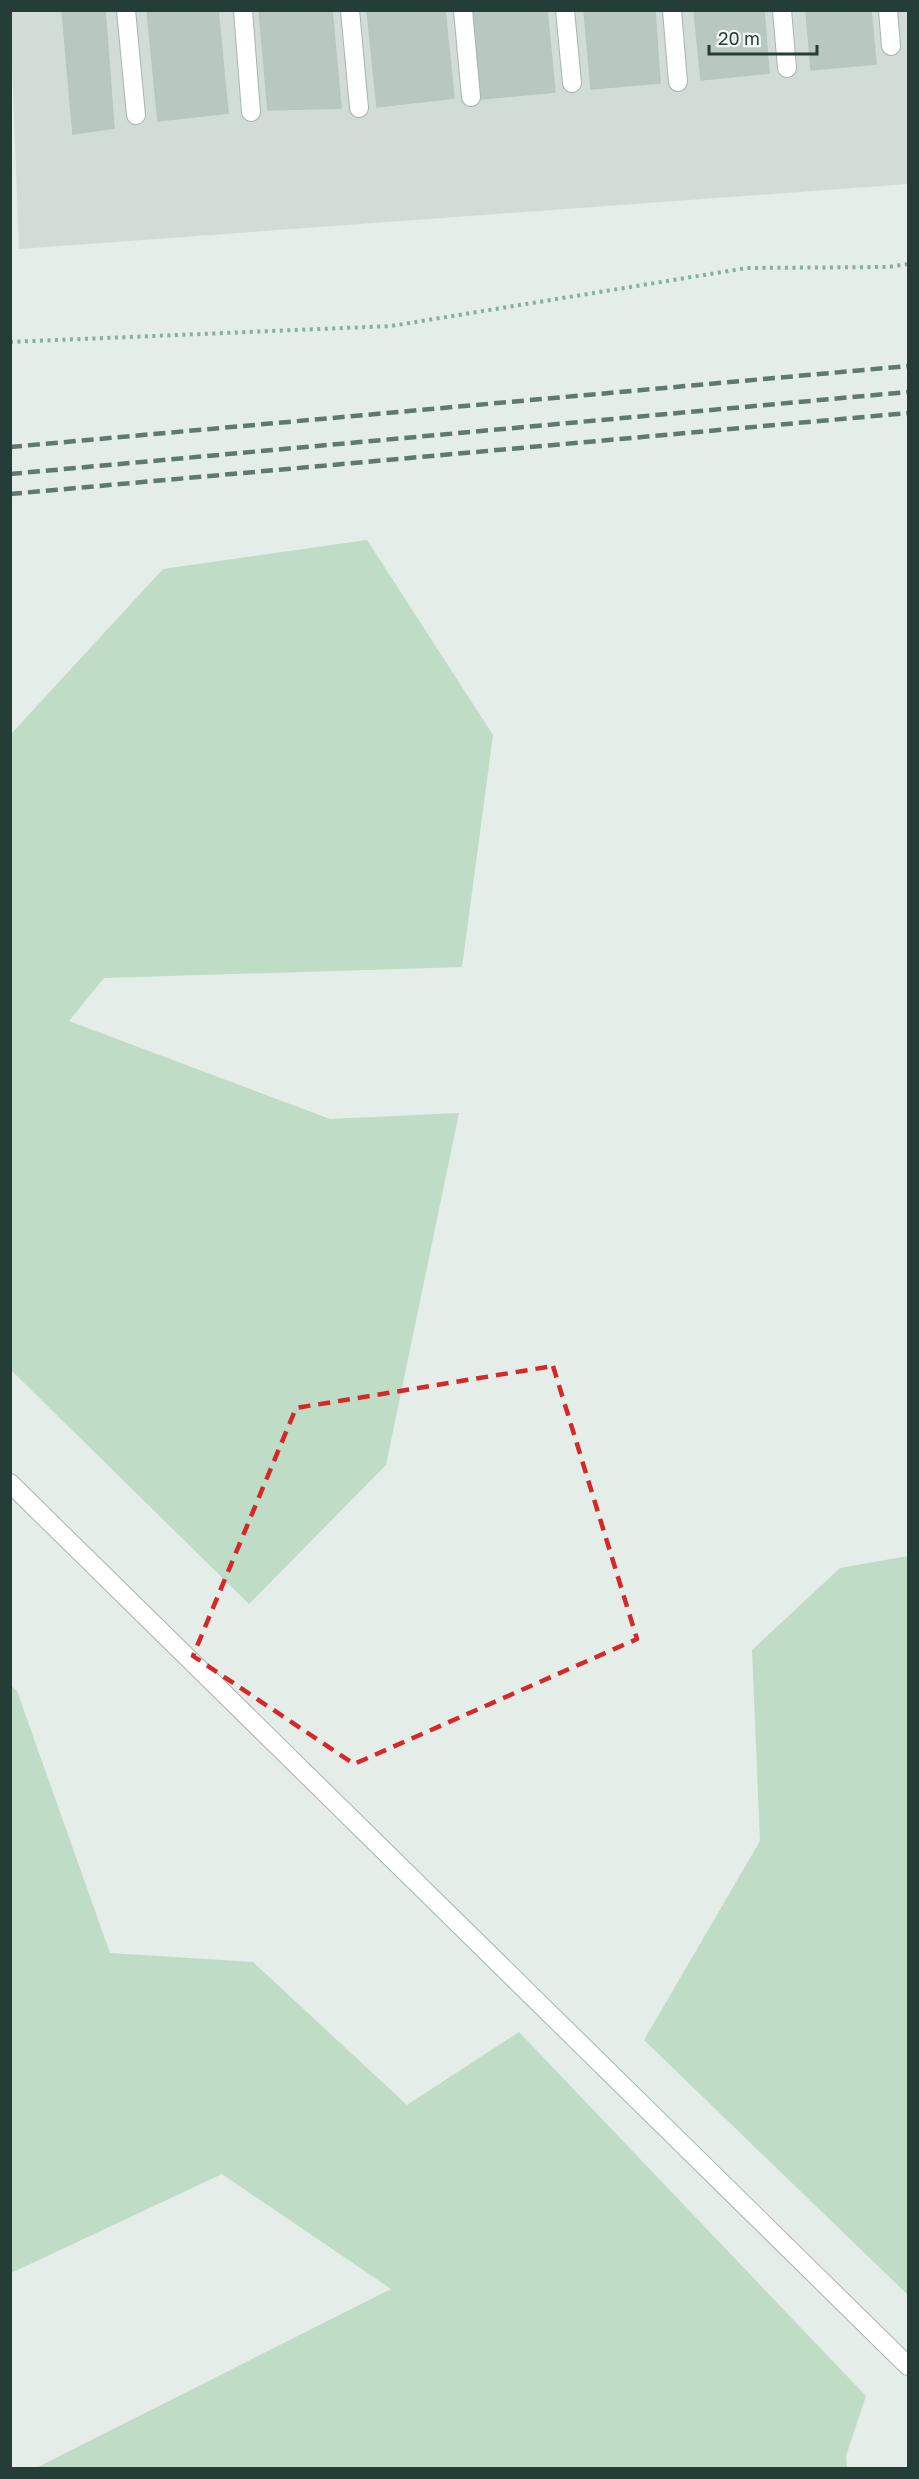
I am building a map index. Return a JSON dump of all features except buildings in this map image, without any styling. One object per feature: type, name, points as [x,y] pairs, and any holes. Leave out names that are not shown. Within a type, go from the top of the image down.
[{"type":"street","points":[[126,10],[136,115]]},
{"type":"street","points":[[243,10],[251,112]]},
{"type":"street","points":[[350,10],[359,108]]},
{"type":"street","points":[[463,10],[471,97]]},
{"type":"street","points":[[565,10],[572,83]]},
{"type":"street","points":[[672,10],[678,82]]},
{"type":"street","points":[[782,10],[787,68]]},
{"type":"street","points":[[888,10],[891,46]]},
{"type":"street","points":[[10,1483],[909,2366]]},
{"type":"path","points":[[10,342],[391,326],[747,268],[888,267],[909,264]]},
{"type":"highlighted area","points":[[553,1366],[637,1639],[354,1764],[193,1656],[296,1408]]},
{"type":"shaded area","points":[[10,11],[908,11],[908,184],[19,249]]},
{"type":"green space","points":[[367,540],[493,735],[462,967],[104,978],[69,1021],[330,1119],[459,1113],[386,1465],[249,1604],[11,1370],[11,734],[163,569]]},
{"type":"green space","points":[[908,1556],[908,2295],[644,2040],[760,1841],[752,1650],[840,1568]]},
{"type":"green space","points":[[10,1685],[17,1691],[110,1953],[253,1962],[407,2105],[519,2032],[866,2396],[846,2456],[847,2468],[36,2468],[391,2289],[222,2174],[11,2273]]},
{"type":"railway","points":[[10,447],[908,366]]},
{"type":"railway","points":[[10,474],[908,392]]},
{"type":"railway","points":[[10,494],[908,413]]}]
